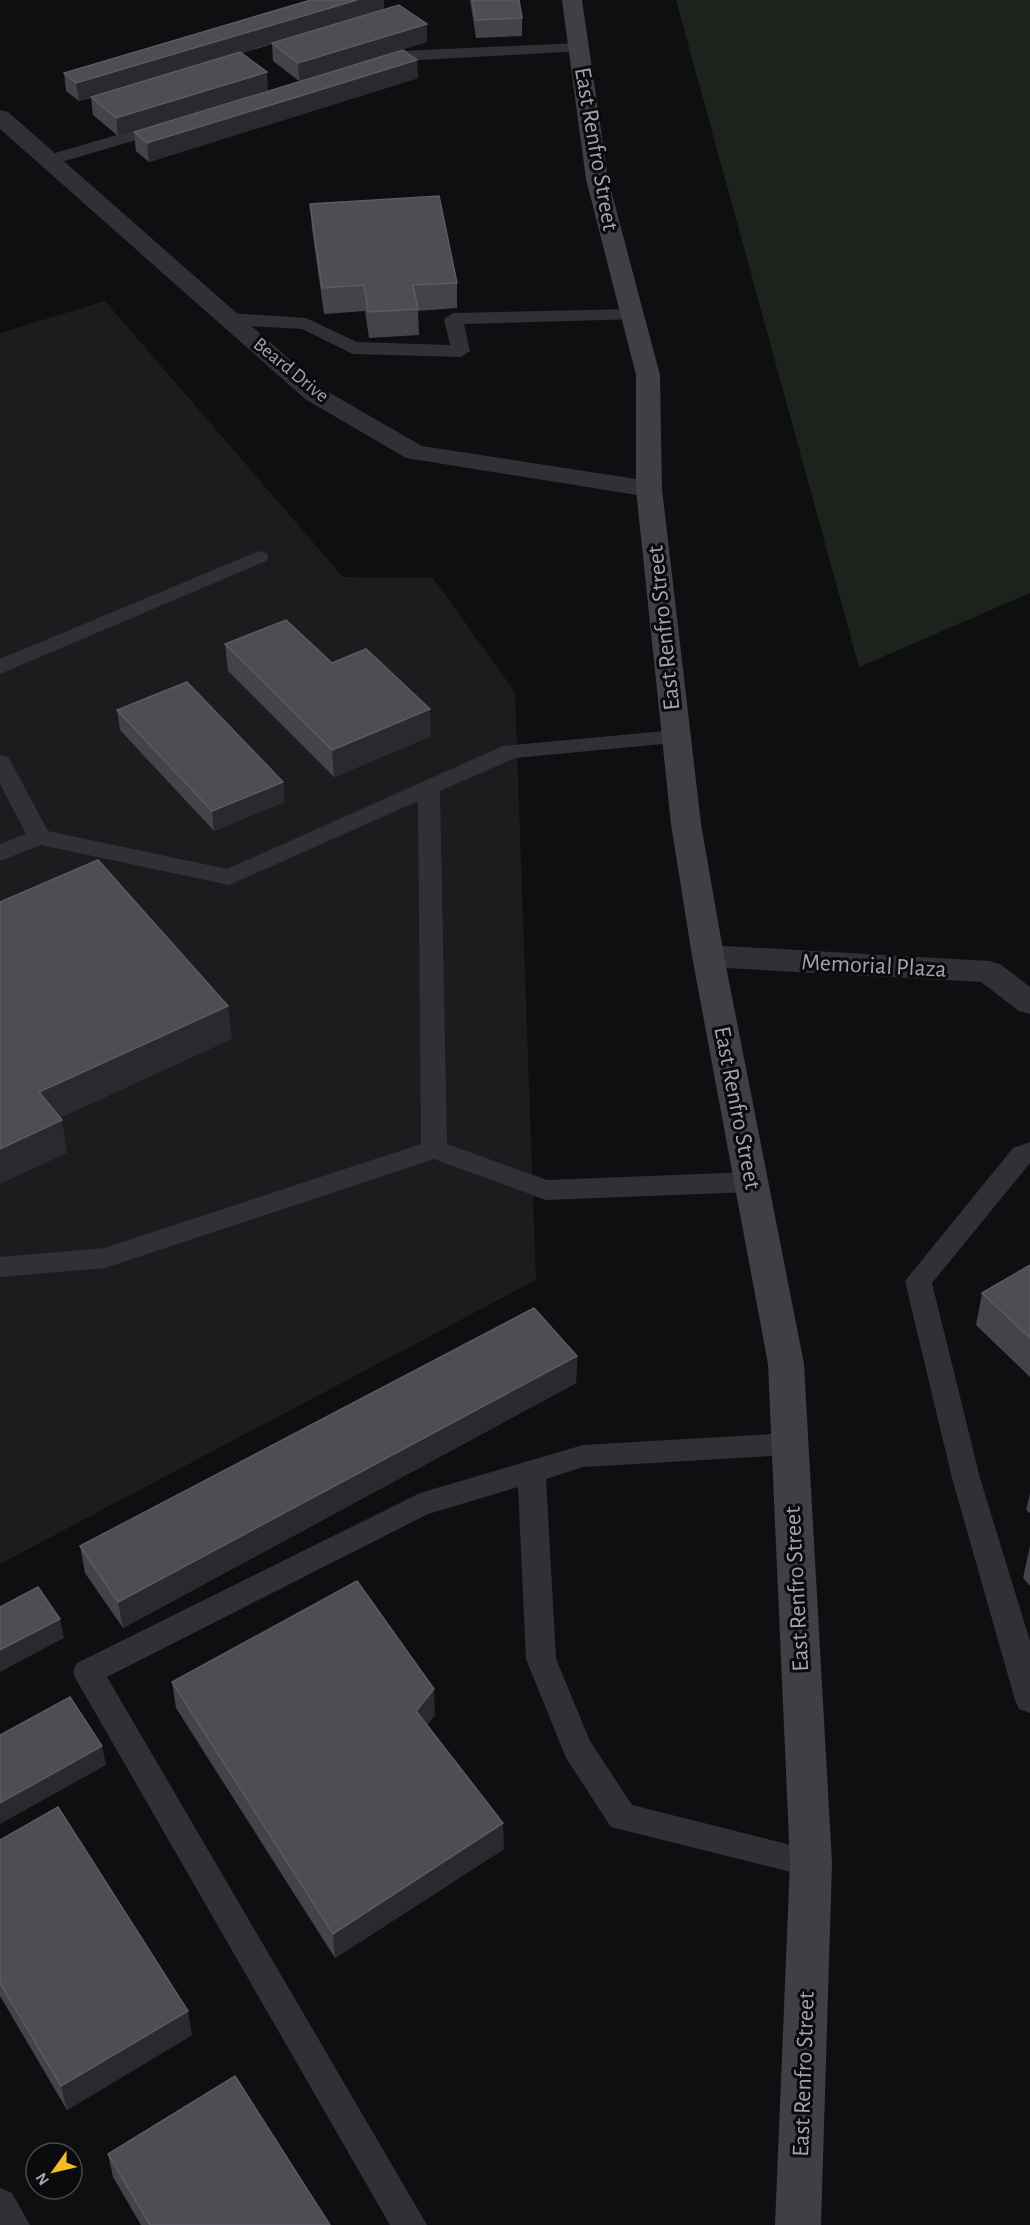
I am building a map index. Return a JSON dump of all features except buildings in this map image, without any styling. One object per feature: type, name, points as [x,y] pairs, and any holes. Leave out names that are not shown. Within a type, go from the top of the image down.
[{"type":"main road","name":"East Renfro Street","points":[[572,0],[597,179],[648,375],[649,489],[686,824],[708,956],[786,1364],[811,1863],[798,2225]]},
{"type":"street","name":"Beard Drive","points":[[0,117],[314,394],[415,453],[649,489]]},
{"type":"street","name":"Memorial Plaza","points":[[708,956],[989,972],[1030,1004]]},
{"type":"lane","points":[[367,66],[400,56],[578,48]]},
{"type":"lane","points":[[51,160],[188,119]]},
{"type":"lane","points":[[230,319],[306,324],[353,348],[461,351],[453,319],[632,315]]},
{"type":"lane","points":[[0,667],[259,556]]},
{"type":"lane","points":[[0,853],[39,837],[229,877],[511,750],[676,737]]},
{"type":"lane","points":[[0,762],[39,837]]},
{"type":"lane","points":[[429,788],[434,1149]]},
{"type":"lane","points":[[0,1267],[105,1258],[434,1149],[546,1190],[751,1182]]},
{"type":"lane","points":[[1030,1151],[1022,1155],[918,1281],[966,1478],[1015,1641],[1030,1700]]},
{"type":"lane","points":[[409,2225],[88,1672],[420,1505],[584,1456],[790,1444]]},
{"type":"lane","points":[[531,1471],[541,1659],[577,1748],[622,1817],[811,1863]]},
{"type":"lane","points":[[0,2205],[12,2225]]},
{"type":"shaded area","points":[[676,0],[1030,0],[1030,593],[859,667]]},
{"type":"shaded area","points":[[105,301],[343,577],[433,578],[515,692],[536,1280],[0,1564],[0,333]]}]
